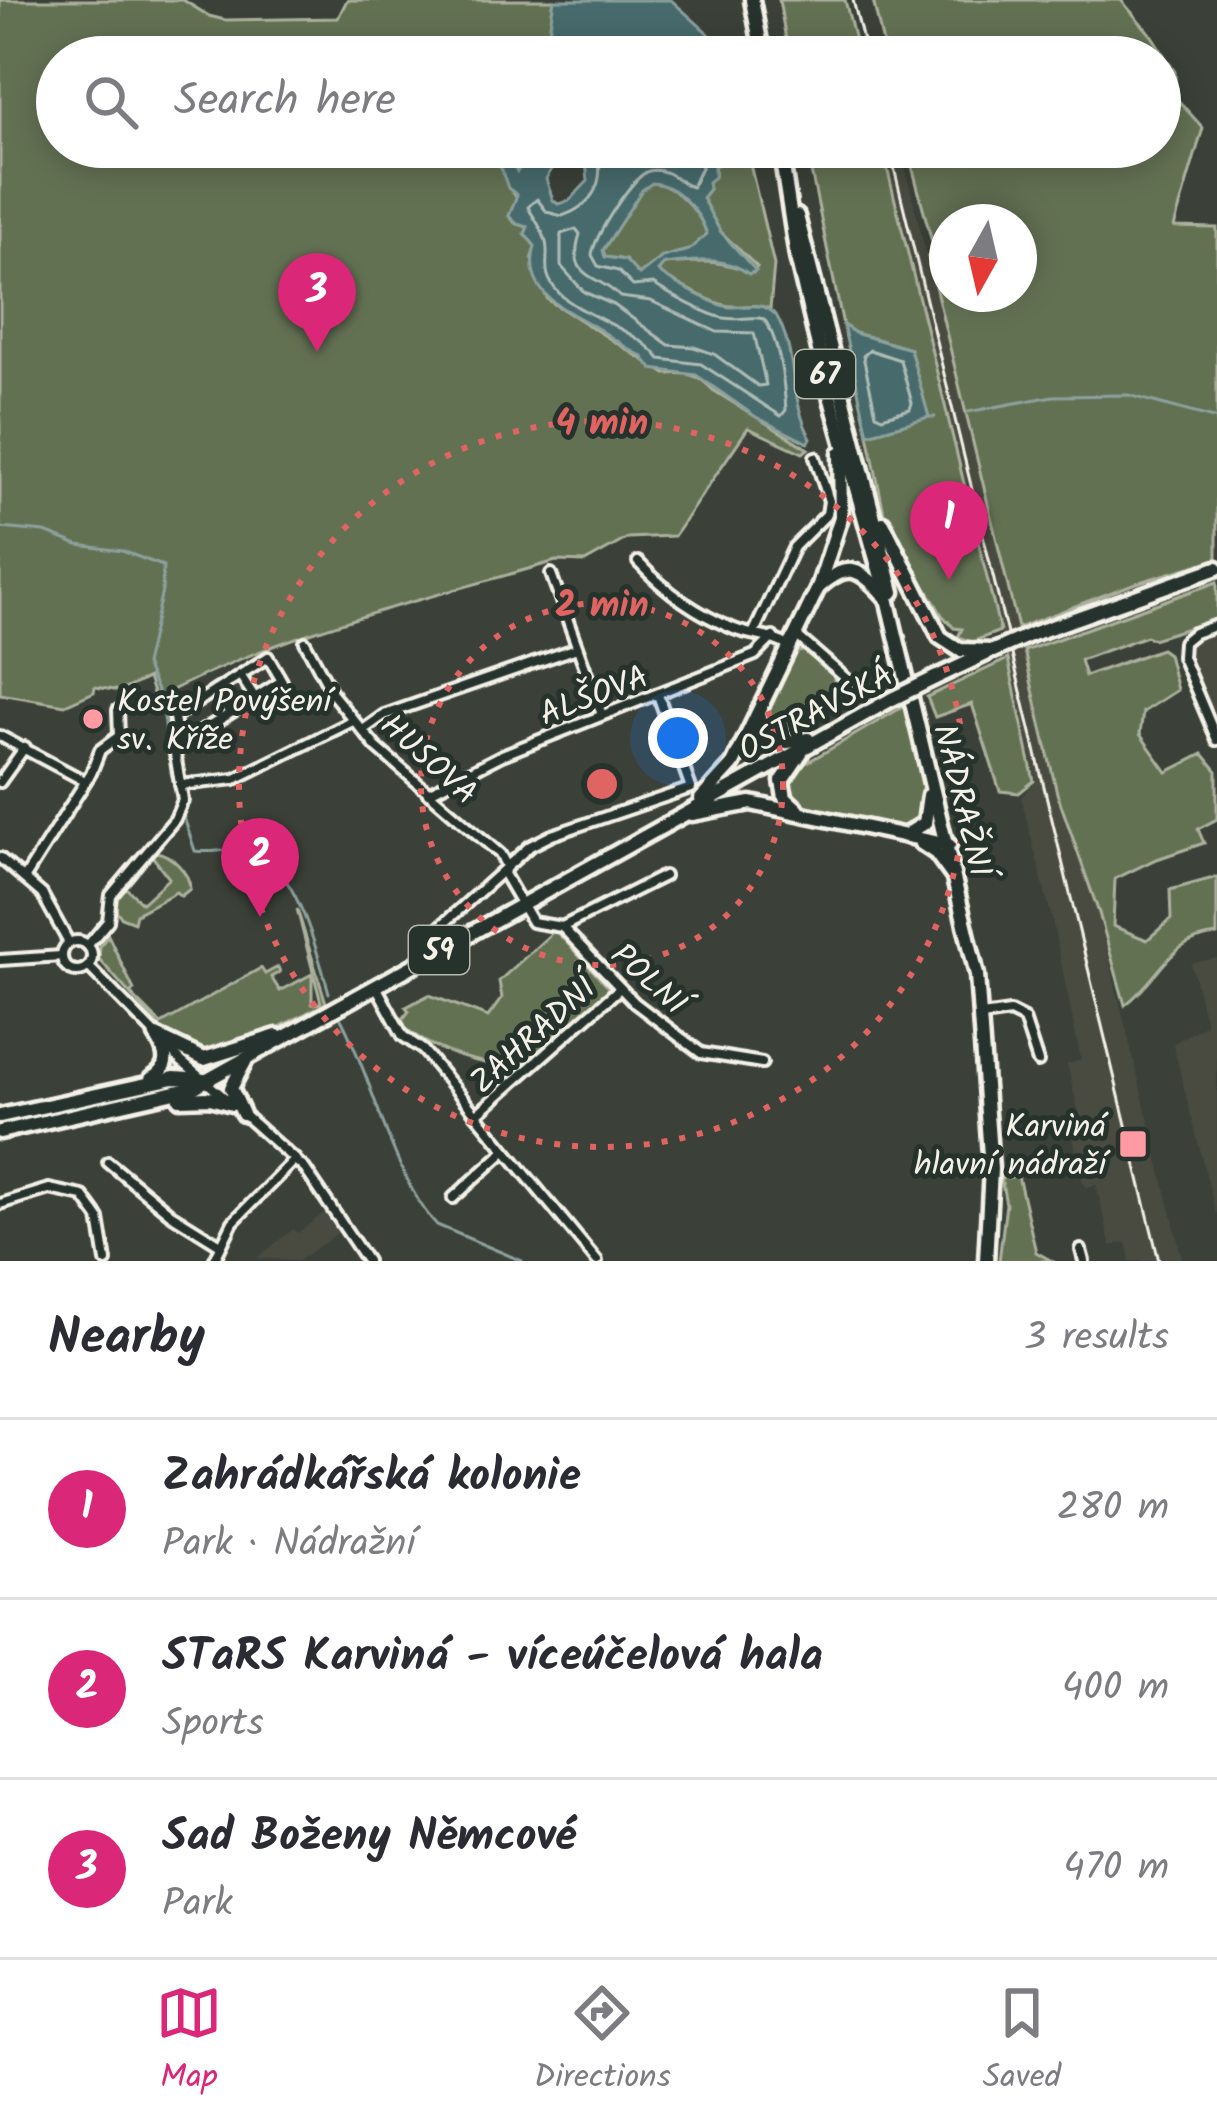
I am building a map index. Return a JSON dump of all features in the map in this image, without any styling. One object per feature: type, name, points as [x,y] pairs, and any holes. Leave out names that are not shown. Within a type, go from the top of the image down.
[{"type":"main road","points":[[752,0],[759,36]]},
{"type":"main road","name":"67","points":[[784,168],[794,246],[829,392],[880,575],[890,595]]},
{"type":"main road","name":"67","points":[[784,171],[868,486],[949,845]]},
{"type":"main road","points":[[687,812],[729,771],[826,565],[843,493],[829,392]]},
{"type":"main road","points":[[868,486],[940,637],[954,648],[993,651]]},
{"type":"main road","points":[[826,565],[850,563],[880,575]]},
{"type":"main road","name":"OSTRAVSKÁ","points":[[204,1080],[892,699],[1032,634],[1217,568]]},
{"type":"main road","points":[[818,588],[836,573],[853,570],[890,595]]},
{"type":"main road","name":"NÁDRAŽNÍ","points":[[890,595],[958,883],[982,1016],[992,1169],[986,1261]]},
{"type":"main road","points":[[760,712],[759,730],[774,744],[827,734]]},
{"type":"main road","points":[[804,814],[785,798],[782,781],[808,744]]},
{"type":"main road","points":[[902,837],[916,832],[927,820],[927,764]]},
{"type":"main road","points":[[673,819],[745,803],[949,845]]},
{"type":"main road","points":[[902,837],[932,849],[958,883]]},
{"type":"main road","points":[[156,1036],[208,1058],[255,1040],[290,1034]]},
{"type":"main road","points":[[137,1086],[164,1068],[166,1054],[156,1036]]},
{"type":"main road","points":[[238,1109],[231,1084],[250,1055]]},
{"type":"main road","points":[[0,1116],[180,1077],[204,1080]]},
{"type":"main road","name":"59","points":[[0,1132],[189,1090],[204,1080]]},
{"type":"main road","points":[[142,1101],[196,1097],[238,1109]]},
{"type":"street","points":[[754,632],[794,547],[827,514],[830,501],[815,458]]},
{"type":"street","points":[[638,562],[668,593],[739,632],[793,641],[850,682]]},
{"type":"street","points":[[550,574],[602,715]]},
{"type":"street","points":[[1217,625],[1183,642],[1182,657],[1217,740]]},
{"type":"street","name":"ALŠOVA","points":[[428,793],[502,755],[755,655],[773,638]]},
{"type":"street","name":"HUSOVA","points":[[304,642],[334,696],[376,747],[486,839],[506,865],[504,874],[520,905]]},
{"type":"street","points":[[363,730],[384,715],[577,648]]},
{"type":"street","points":[[88,945],[108,921],[111,895],[176,819],[183,800],[176,750],[174,717],[268,657],[282,681],[176,750]]},
{"type":"street","points":[[240,675],[255,698]]},
{"type":"street","points":[[215,691],[230,713]]},
{"type":"street","points":[[421,944],[506,865],[553,835],[692,788],[658,694]]},
{"type":"street","points":[[25,877],[100,750],[119,736],[118,710]]},
{"type":"street","points":[[180,785],[235,779],[353,722]]},
{"type":"street","points":[[0,736],[85,781]]},
{"type":"street","points":[[0,782],[25,747]]},
{"type":"street","points":[[0,858],[42,894],[70,943]]},
{"type":"street","points":[[562,927],[664,876]]},
{"type":"street","name":"POLNÍ","points":[[520,905],[532,922],[562,927],[620,988],[701,1053],[762,1063]]},
{"type":"street","points":[[62,956],[70,943],[81,941],[93,956],[89,967]]},
{"type":"street","points":[[62,956],[72,971],[89,967]]},
{"type":"street","points":[[0,960],[62,956]]},
{"type":"street","points":[[89,967],[156,1036],[295,1160],[367,1261]]},
{"type":"street","name":"ZAHRADNÍ","points":[[376,986],[403,1036],[423,1049],[598,1261]]},
{"type":"street","name":"ZAHRADNÍ","points":[[476,1115],[620,988]]},
{"type":"street","points":[[982,1016],[1010,1012],[1024,1019],[1038,1062]]},
{"type":"street","points":[[453,1198],[505,1151]]},
{"type":"street","points":[[214,1261],[233,1222],[295,1160]]},
{"type":"street","points":[[108,1162],[171,1214],[219,1244]]},
{"type":"street","points":[[0,1204],[49,1189],[83,1196],[99,1218],[106,1261]]},
{"type":"shaded area","points":[[887,168],[905,168],[929,266],[929,312],[940,312],[1057,793],[1092,890],[1183,1261],[1130,1261],[1126,1242],[1111,1246],[1096,1185],[1085,1187],[1080,1173],[1072,1129],[1082,1126],[1067,1064],[1081,1060],[1021,797],[1037,781]]},
{"type":"shaded area","points":[[1217,629],[1217,725],[1185,656],[1189,645]]},
{"type":"shaded area","points":[[1217,958],[1216,1214],[1173,1044],[1206,1024],[1191,963]]},
{"type":"shaded area","points":[[324,1213],[338,1233],[298,1261],[257,1258],[293,1229],[298,1233]]},
{"type":"green space","points":[[0,0],[183,0],[225,20],[338,18],[347,0],[554,0],[548,36],[36,36],[36,168],[523,168],[509,188],[518,199],[509,216],[528,227],[525,234],[535,246],[535,275],[548,300],[666,374],[697,377],[808,449],[803,453],[748,428],[674,536],[628,538],[585,562],[556,561],[352,620],[253,654],[155,699],[148,678],[120,691],[95,687],[94,692],[65,705],[0,694]]},
{"type":"green space","points":[[779,0],[845,0],[854,36],[785,36]]},
{"type":"green space","points":[[873,0],[1121,0],[1152,36],[881,36]]},
{"type":"green space","points":[[1181,104],[1203,128],[1174,227],[1217,228],[1217,559],[1133,584],[1018,628],[941,312],[1037,312],[1037,204],[929,204],[929,230],[913,168],[1181,168]]},
{"type":"green space","points":[[715,168],[751,168],[774,265],[770,309],[724,305],[658,271],[664,264],[689,262],[720,263],[753,273],[757,267],[720,231],[702,198]]},
{"type":"green space","points":[[810,168],[887,168],[1000,631],[972,642],[958,637],[962,629],[954,628],[942,615],[885,518],[868,434],[928,417],[910,349],[843,325]]},
{"type":"green space","points":[[652,183],[686,201],[707,234],[689,250],[662,257],[639,275],[625,260],[605,257],[603,250],[642,189]]},
{"type":"green space","points":[[1217,582],[1217,619],[1153,639],[1146,636],[1080,660],[1085,676],[1161,649],[1168,654],[1177,690],[1143,712],[1140,734],[1167,772],[1203,754],[1217,771],[1217,819],[1198,829],[1204,843],[1115,879],[1113,926],[1147,940],[1171,919],[1170,890],[1217,877],[1217,935],[1200,938],[1176,952],[1125,1005],[1057,793],[1024,651]]},
{"type":"green space","points":[[804,651],[834,676],[834,685],[842,683],[849,690],[779,735],[767,720],[769,711],[797,652]]},
{"type":"green space","points":[[1008,659],[1034,781],[1019,793],[1000,791],[972,704],[935,717],[927,697]]},
{"type":"green space","points":[[906,705],[925,802],[922,818],[903,830],[797,802],[790,781],[801,766]]},
{"type":"green space","points":[[156,852],[179,865],[190,889],[136,914],[134,922],[121,917],[112,905],[125,887],[142,903],[169,878],[152,856]]},
{"type":"green space","points":[[297,909],[326,1003],[212,1057],[168,1037],[99,959],[100,946],[108,935],[134,990],[130,993],[161,1024],[261,968],[265,974],[278,967],[280,972],[271,977],[280,991],[312,974],[312,1004],[321,1003]]},
{"type":"green space","points":[[555,930],[611,990],[523,1070],[441,1050],[400,1023],[409,1011],[406,1007],[429,995],[488,1017],[502,998],[499,981]]},
{"type":"green space","points":[[1018,1176],[1036,1252],[1052,1261],[999,1261],[1006,1204],[1001,1178]]},
{"type":"water","points":[[554,0],[671,0],[711,36],[548,36]]},
{"type":"water","points":[[501,168],[517,172],[520,168],[552,168],[546,179],[558,204],[569,201],[588,181],[587,168],[714,168],[702,198],[720,231],[756,271],[749,274],[708,261],[664,264],[658,271],[723,306],[759,306],[776,315],[788,345],[799,408],[811,438],[808,443],[756,417],[696,375],[652,369],[642,356],[550,299],[535,277],[535,246],[525,234],[528,227],[509,216],[517,195],[508,188]],"holes":[[[652,183],[686,201],[707,234],[689,250],[662,257],[639,275],[625,260],[605,257],[603,250],[642,190]]]},
{"type":"water","points":[[843,325],[910,349],[929,417],[868,434]]},
{"type":"waterway","points":[[968,412],[1053,396],[1128,395],[1217,419]]},
{"type":"waterway","points":[[929,417],[935,417]]},
{"type":"waterway","points":[[0,528],[45,532],[163,566],[145,665],[162,701],[179,801]]},
{"type":"waterway","points":[[182,811],[195,851],[253,852],[281,874],[303,913],[329,993]]},
{"type":"waterway","points":[[341,1019],[396,1156],[422,1206],[437,1225],[522,1261]]},
{"type":"railway","points":[[853,0],[862,36]]},
{"type":"railway","points":[[894,168],[1159,1261]]},
{"type":"place","name":"Sad Boženy Němcové","points":[[317,352]]},
{"type":"place","name":"Zahrádkářská kolonie","points":[[949,580]]},
{"type":"place","name":"Kostel Povýšení sv. Kříže","points":[[93,719]]},
{"type":"place","name":"STaRS Karviná - víceúčelová hala","points":[[260,917]]},
{"type":"place","name":"Karviná hlavní nádraží","points":[[1133,1144]]}]
